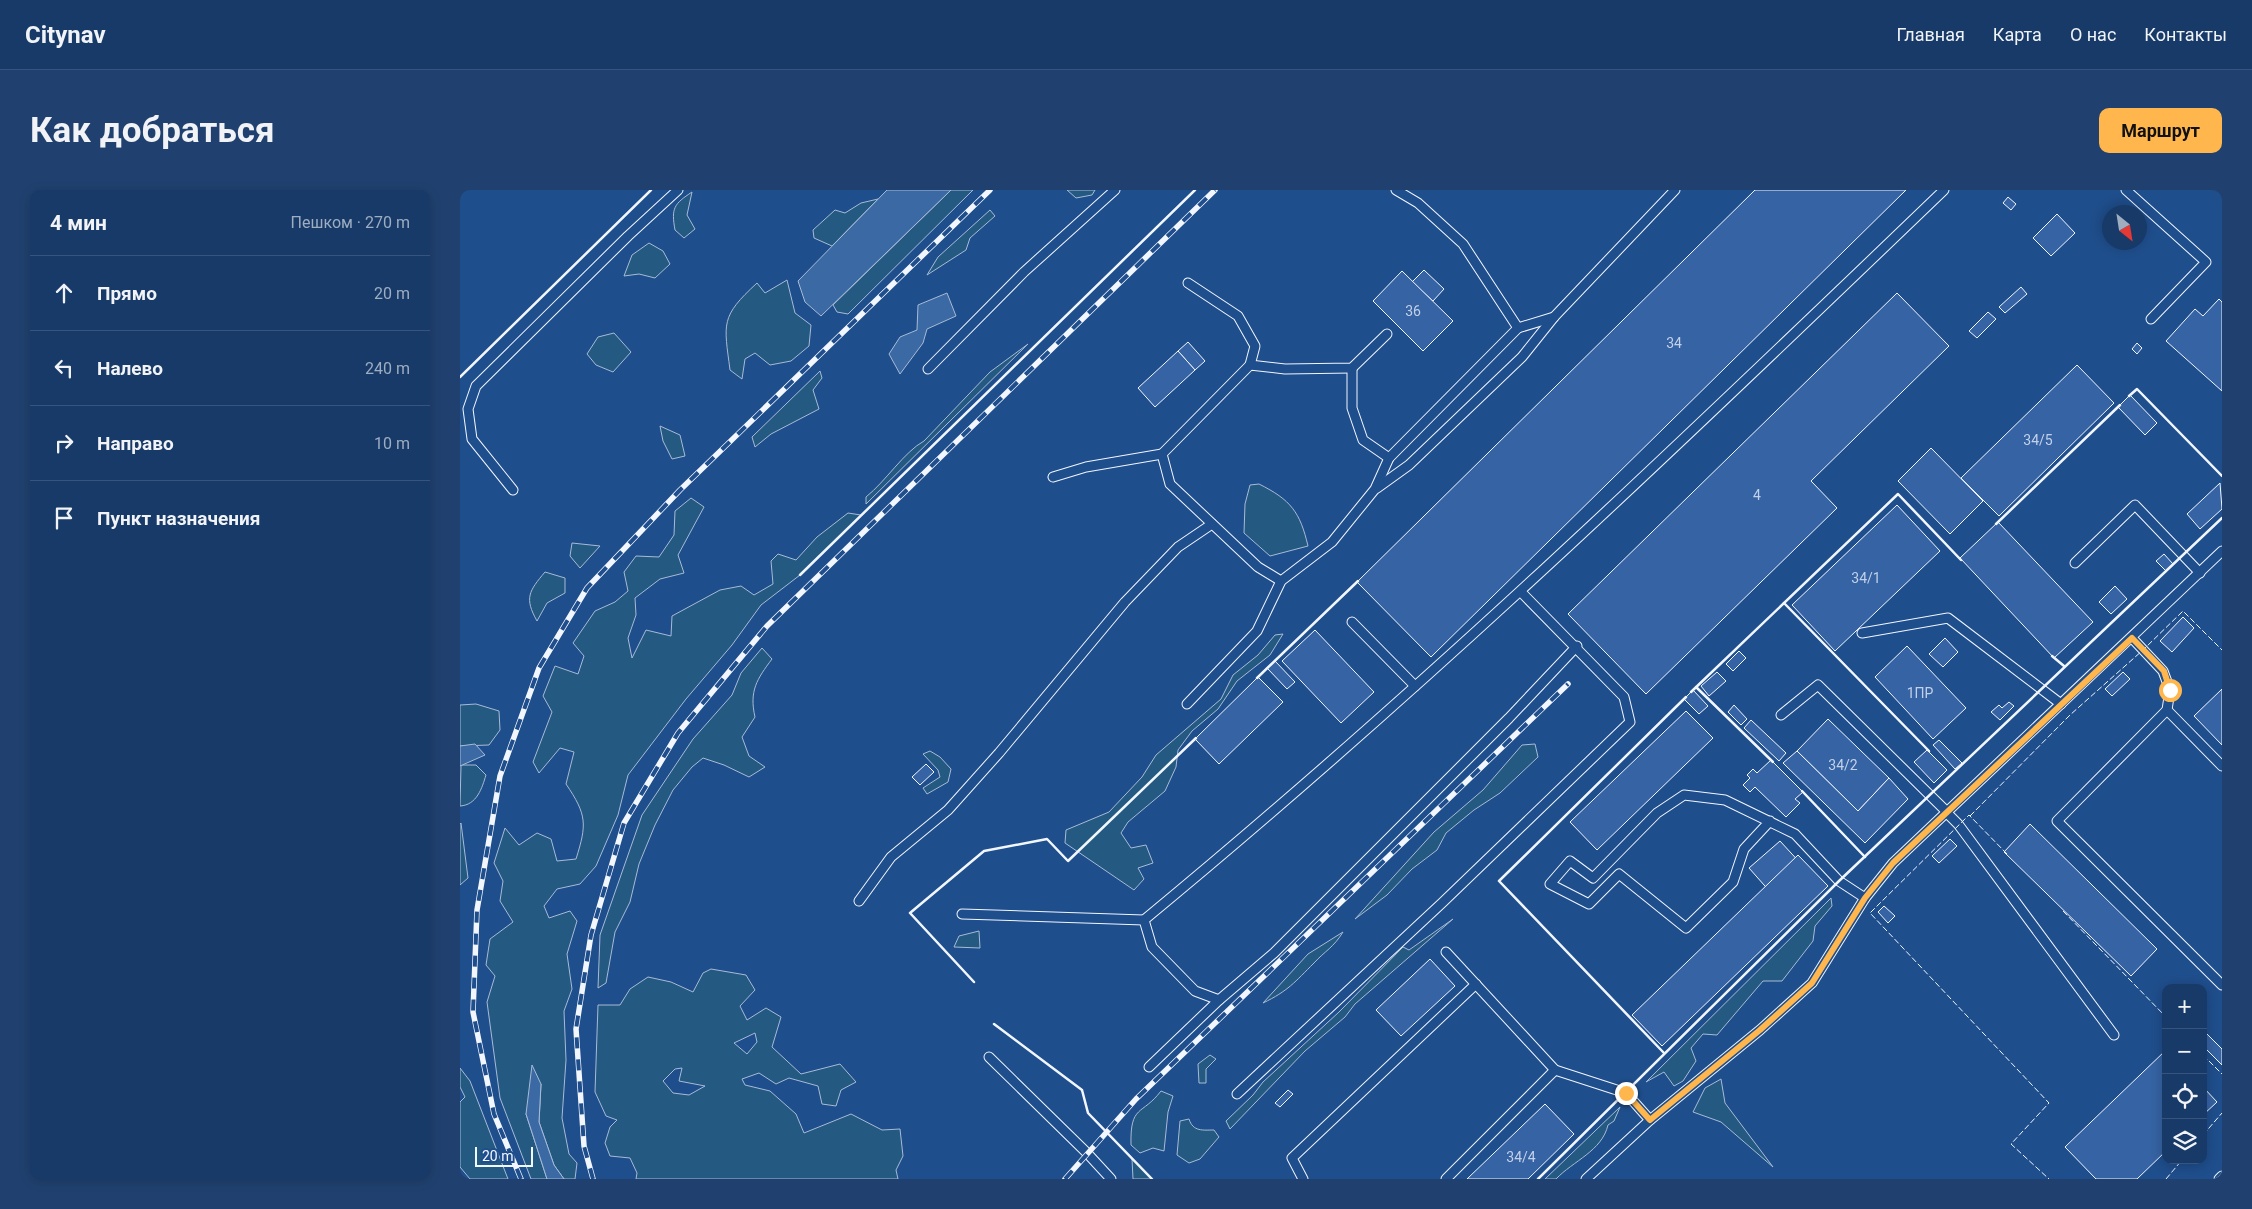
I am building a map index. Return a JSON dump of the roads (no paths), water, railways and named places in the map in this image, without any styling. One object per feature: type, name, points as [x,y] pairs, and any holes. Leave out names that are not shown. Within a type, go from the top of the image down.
[{"type":"lane","points":[[513,490],[472,439],[468,409],[476,386],[628,236],[678,190]]},
{"type":"lane","points":[[928,369],[1024,272],[1114,190]]},
{"type":"lane","points":[[1396,190],[1418,203],[1463,244],[1518,328]]},
{"type":"lane","points":[[1375,489],[1409,465],[1522,357],[1554,317],[1675,190]]},
{"type":"lane","points":[[962,914],[1144,920],[1228,851],[1521,592],[1709,416],[1944,190]]},
{"type":"lane","points":[[2126,190],[2206,262],[2151,319]]},
{"type":"lane","points":[[1053,477],[1086,467],[1162,454],[1250,365],[1255,346],[1238,316],[1188,283]]},
{"type":"lane","points":[[1187,704],[1257,630],[1281,581],[1332,542],[1375,489],[1389,458],[1518,328],[1554,317]]},
{"type":"lane","points":[[1250,365],[1285,370],[1352,368],[1387,334]]},
{"type":"lane","points":[[1352,368],[1352,408],[1363,440],[1389,458]]},
{"type":"lane","points":[[1162,454],[1170,484],[1258,567],[1281,581]]},
{"type":"lane","points":[[2075,563],[2135,505],[2200,573]]},
{"type":"lane","points":[[859,901],[891,857],[948,810],[993,760],[1125,602],[1178,547],[1212,524]]},
{"type":"lane","points":[[1586,1179],[1650,1120],[1760,1030],[1812,983],[1865,898],[1893,863],[2222,551]]},
{"type":"lane","points":[[1236,1094],[1442,903],[1630,722],[1624,697],[1577,646],[1521,592]]},
{"type":"lane","points":[[1862,633],[1948,618],[2061,704]]},
{"type":"lane","points":[[1352,622],[1415,686]]},
{"type":"lane","points":[[2132,638],[2164,671],[2170,690],[2167,710],[2057,821],[2222,985]]},
{"type":"lane","points":[[1148,1067],[1219,1000],[1281,946],[1509,718],[1577,646]]},
{"type":"lane","points":[[1781,715],[1818,686],[1958,824],[2114,1036]]},
{"type":"lane","points":[[2167,710],[2222,766]]},
{"type":"lane","points":[[1770,821],[1744,850],[1733,882],[1686,928],[1619,874],[1589,904],[1550,884],[1570,861],[1593,878],[1657,813],[1684,795],[1725,800],[1770,821],[1795,834],[1839,881],[1865,898]]},
{"type":"lane","points":[[1144,920],[1152,947],[1195,991],[1219,1000]]},
{"type":"lane","points":[[1446,952],[1555,1070],[1626,1093],[1650,1120]]},
{"type":"lane","points":[[1303,1179],[1292,1158],[1476,984]]},
{"type":"lane","points":[[989,1057],[1088,1152],[1111,1179]]},
{"type":"lane","points":[[1446,1179],[1555,1070]]},
{"type":"lane","points":[[2219,1179],[2222,1176]]},
{"type":"railway","points":[[521,1179],[494,1114],[473,1012],[477,910],[500,776],[539,668],[587,588],[680,490],[990,190]]},
{"type":"railway","points":[[593,1179],[584,1146],[576,1029],[591,935],[624,823],[678,733],[767,626],[1215,190]]},
{"type":"railway","points":[[1065,1179],[1136,1099],[1568,684]]}]
